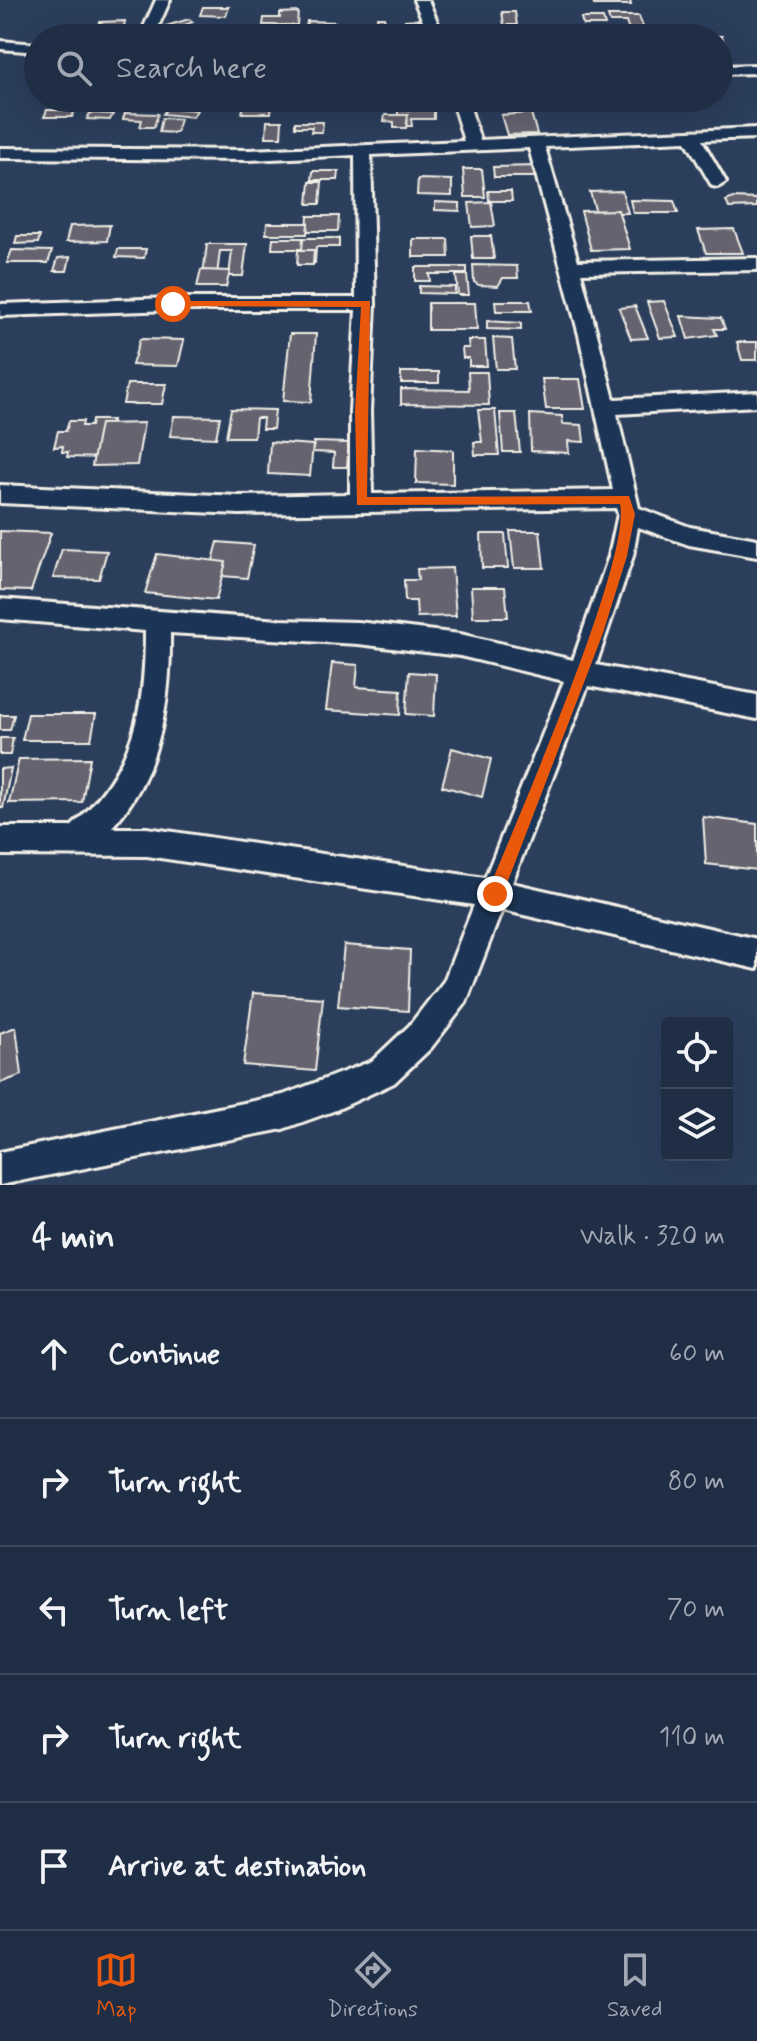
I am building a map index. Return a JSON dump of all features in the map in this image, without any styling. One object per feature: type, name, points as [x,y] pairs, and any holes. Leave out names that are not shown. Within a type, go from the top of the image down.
[{"type":"street","points":[[152,24],[163,0]]},
{"type":"street","points":[[421,0],[431,24]]},
{"type":"street","points":[[0,45],[24,47]]},
{"type":"street","points":[[733,70],[757,69]]},
{"type":"street","points":[[463,112],[473,145]]},
{"type":"street","points":[[0,153],[176,156],[757,133]]},
{"type":"street","points":[[690,134],[718,182]]},
{"type":"street","points":[[0,1169],[283,1112],[383,1072],[420,1037],[455,992],[596,633],[621,556],[627,507],[570,267],[535,141]]},
{"type":"street","points":[[361,502],[360,411],[366,304],[363,150]]},
{"type":"street","points":[[570,267],[757,264]]},
{"type":"street","points":[[0,310],[173,304],[366,304]]},
{"type":"street","points":[[605,407],[757,399]]},
{"type":"street","points":[[0,494],[239,505],[361,502],[627,507],[689,536],[757,548]]},
{"type":"street","points":[[0,609],[280,631],[358,633],[460,645],[579,673],[757,707]]},
{"type":"street","points":[[78,840],[118,799],[147,727],[159,665],[157,620]]},
{"type":"street","points":[[0,841],[147,842],[191,851],[380,874],[495,894],[757,954]]},
{"type":"building","points":[[593,0],[630,0],[631,5],[594,5]]},
{"type":"building","points":[[203,7],[229,7],[226,16],[200,15]]},
{"type":"building","points":[[298,12],[297,24],[263,24],[264,18],[280,18],[280,13]]},
{"type":"building","points":[[502,12],[515,12],[517,24],[504,24]]},
{"type":"building","points":[[608,16],[639,16],[642,24],[626,22],[610,22]]},
{"type":"building","points":[[377,17],[384,17],[386,24],[378,24]]},
{"type":"building","points":[[581,18],[603,18],[605,24],[583,24]]},
{"type":"building","points":[[189,19],[193,22],[187,24],[173,24]]},
{"type":"building","points":[[418,19],[419,24],[406,24],[405,20]]},
{"type":"building","points":[[125,21],[124,24],[99,22]]},
{"type":"building","points":[[307,21],[335,22],[335,24],[306,24]]},
{"type":"building","points":[[46,112],[74,112],[72,117],[44,117]]},
{"type":"building","points":[[164,112],[196,112],[193,117],[163,114]]},
{"type":"building","points":[[398,112],[434,112],[434,119],[411,119],[412,126],[398,126]]},
{"type":"building","points":[[90,113],[113,114],[110,120],[87,119]]},
{"type":"building","points":[[125,113],[158,114],[154,127],[140,127],[142,120],[123,119]]},
{"type":"building","points":[[531,113],[537,134],[507,135],[501,115]]},
{"type":"building","points":[[385,115],[408,115],[406,128],[394,128],[394,122],[384,121]]},
{"type":"building","points":[[162,118],[180,119],[176,133],[159,132]]},
{"type":"building","points":[[267,121],[282,121],[281,137],[266,137]]},
{"type":"building","points":[[295,122],[323,122],[322,132],[311,132],[312,127],[295,127]]},
{"type":"building","points":[[539,166],[540,177],[494,177],[493,167]]},
{"type":"building","points":[[463,169],[482,169],[485,197],[465,197]]},
{"type":"building","points":[[313,171],[339,171],[338,180],[312,180]]},
{"type":"building","points":[[418,179],[452,180],[452,196],[417,195]]},
{"type":"building","points":[[310,182],[322,182],[320,204],[308,204]]},
{"type":"building","points":[[488,191],[511,191],[512,201],[489,201]]},
{"type":"building","points":[[622,191],[628,213],[596,213],[590,192]]},
{"type":"building","points":[[733,198],[757,199],[757,207],[729,208],[726,201]]},
{"type":"building","points":[[630,200],[674,201],[678,213],[633,213]]},
{"type":"building","points":[[435,202],[460,203],[460,211],[435,210]]},
{"type":"building","points":[[491,202],[495,226],[472,227],[469,203]]},
{"type":"building","points":[[618,210],[630,249],[591,250],[581,211]]},
{"type":"building","points":[[308,216],[339,216],[338,231],[307,231]]},
{"type":"building","points":[[267,223],[308,223],[307,234],[266,234]]},
{"type":"building","points":[[110,225],[107,241],[66,242],[70,226]]},
{"type":"building","points":[[734,229],[743,253],[706,253],[698,230]]},
{"type":"building","points":[[17,236],[40,236],[38,243],[15,244]]},
{"type":"building","points":[[471,236],[491,236],[494,259],[473,259]]},
{"type":"building","points":[[273,238],[306,238],[305,249],[272,249]]},
{"type":"building","points":[[303,238],[339,238],[339,247],[316,247],[315,263],[301,263]]},
{"type":"building","points":[[413,239],[448,239],[449,257],[413,257]]},
{"type":"building","points":[[207,244],[247,244],[243,276],[229,276],[232,251],[220,251],[217,275],[203,275]]},
{"type":"building","points":[[118,249],[146,249],[144,258],[116,257]]},
{"type":"building","points":[[12,250],[52,251],[48,263],[7,263]]},
{"type":"building","points":[[298,250],[314,250],[313,265],[297,265]]},
{"type":"building","points":[[70,257],[67,271],[54,271],[58,258]]},
{"type":"building","points":[[473,265],[517,266],[518,278],[503,278],[498,286],[479,285],[474,282]]},
{"type":"building","points":[[415,267],[467,267],[467,274],[429,274],[430,281],[415,281]]},
{"type":"building","points":[[201,270],[230,271],[226,287],[197,287]]},
{"type":"building","points":[[456,275],[467,275],[469,295],[458,295]]},
{"type":"building","points":[[419,286],[455,287],[455,294],[419,293]]},
{"type":"building","points":[[495,301],[530,301],[532,311],[496,311]]},
{"type":"building","points":[[664,301],[678,337],[660,338],[647,302]]},
{"type":"building","points":[[428,303],[475,303],[477,330],[428,330]]},
{"type":"building","points":[[635,306],[648,338],[631,339],[619,308]]},
{"type":"building","points":[[681,316],[721,318],[725,329],[714,329],[717,335],[688,339]]},
{"type":"building","points":[[487,321],[521,323],[521,330],[487,329]]},
{"type":"building","points":[[290,334],[316,334],[311,402],[283,401]]},
{"type":"building","points":[[493,338],[512,339],[515,369],[496,369]]},
{"type":"building","points":[[140,339],[184,340],[178,366],[132,365]]},
{"type":"building","points":[[468,340],[485,340],[487,366],[469,366],[469,358],[463,358],[462,348],[469,348]]},
{"type":"building","points":[[737,342],[757,342],[757,360],[742,360]]},
{"type":"building","points":[[401,372],[439,372],[439,383],[401,383]]},
{"type":"building","points":[[468,372],[487,372],[489,405],[401,404],[401,389],[469,390]]},
{"type":"building","points":[[542,379],[580,379],[585,409],[546,409]]},
{"type":"building","points":[[127,384],[166,384],[162,404],[123,404]]},
{"type":"building","points":[[231,409],[275,410],[273,429],[262,429],[263,418],[256,418],[254,437],[226,437]]},
{"type":"building","points":[[478,410],[495,410],[499,455],[475,455],[474,442],[482,442]]},
{"type":"building","points":[[500,413],[516,413],[520,452],[503,452]]},
{"type":"building","points":[[530,414],[562,416],[563,424],[582,425],[584,442],[568,441],[569,453],[531,451]]},
{"type":"building","points":[[174,416],[220,417],[216,438],[170,436]]},
{"type":"building","points":[[92,420],[112,420],[104,458],[67,457],[68,452],[62,452],[63,446],[54,447],[58,431],[66,431],[69,421],[83,421],[82,426],[91,426]]},
{"type":"building","points":[[144,423],[137,465],[92,466],[100,424]]},
{"type":"building","points":[[270,442],[313,445],[310,476],[268,474]]},
{"type":"building","points":[[314,442],[349,443],[347,467],[333,467],[334,453],[313,452]]},
{"type":"building","points":[[417,448],[453,450],[453,484],[416,483]]},
{"type":"building","points":[[0,531],[51,533],[31,591],[0,590]]},
{"type":"building","points":[[510,531],[540,531],[544,568],[514,568]]},
{"type":"building","points":[[481,534],[505,534],[508,568],[482,568]]},
{"type":"building","points":[[218,542],[254,545],[247,578],[209,575]]},
{"type":"building","points":[[62,549],[107,551],[99,579],[53,578]]},
{"type":"building","points":[[157,554],[226,562],[216,600],[145,593]]},
{"type":"building","points":[[452,568],[456,616],[417,617],[416,601],[405,601],[404,580],[418,580],[417,569]]},
{"type":"building","points":[[471,587],[505,587],[508,617],[473,617]]},
{"type":"building","points":[[332,663],[358,665],[356,687],[401,690],[400,715],[326,710]]},
{"type":"building","points":[[409,672],[436,674],[434,716],[406,714]]},
{"type":"building","points":[[28,714],[96,714],[91,740],[22,740]]},
{"type":"building","points":[[0,715],[14,715],[10,730],[0,730]]},
{"type":"building","points":[[0,738],[13,738],[10,755],[0,755]]},
{"type":"building","points":[[452,748],[491,759],[482,797],[442,786]]},
{"type":"building","points":[[90,758],[82,802],[9,803],[19,759]]},
{"type":"building","points":[[11,768],[3,808],[0,808],[0,769]]},
{"type":"building","points":[[703,817],[757,824],[757,870],[706,864]]},
{"type":"building","points":[[344,945],[410,950],[408,1011],[338,1006]]},
{"type":"building","points":[[253,993],[323,998],[315,1071],[243,1065]]},
{"type":"building","points":[[16,1027],[22,1075],[0,1083],[0,1033]]},
{"type":"route","points":[[173,304],[366,304],[360,411],[361,502],[625,499],[629,514],[621,556],[596,633],[495,894]]}]
